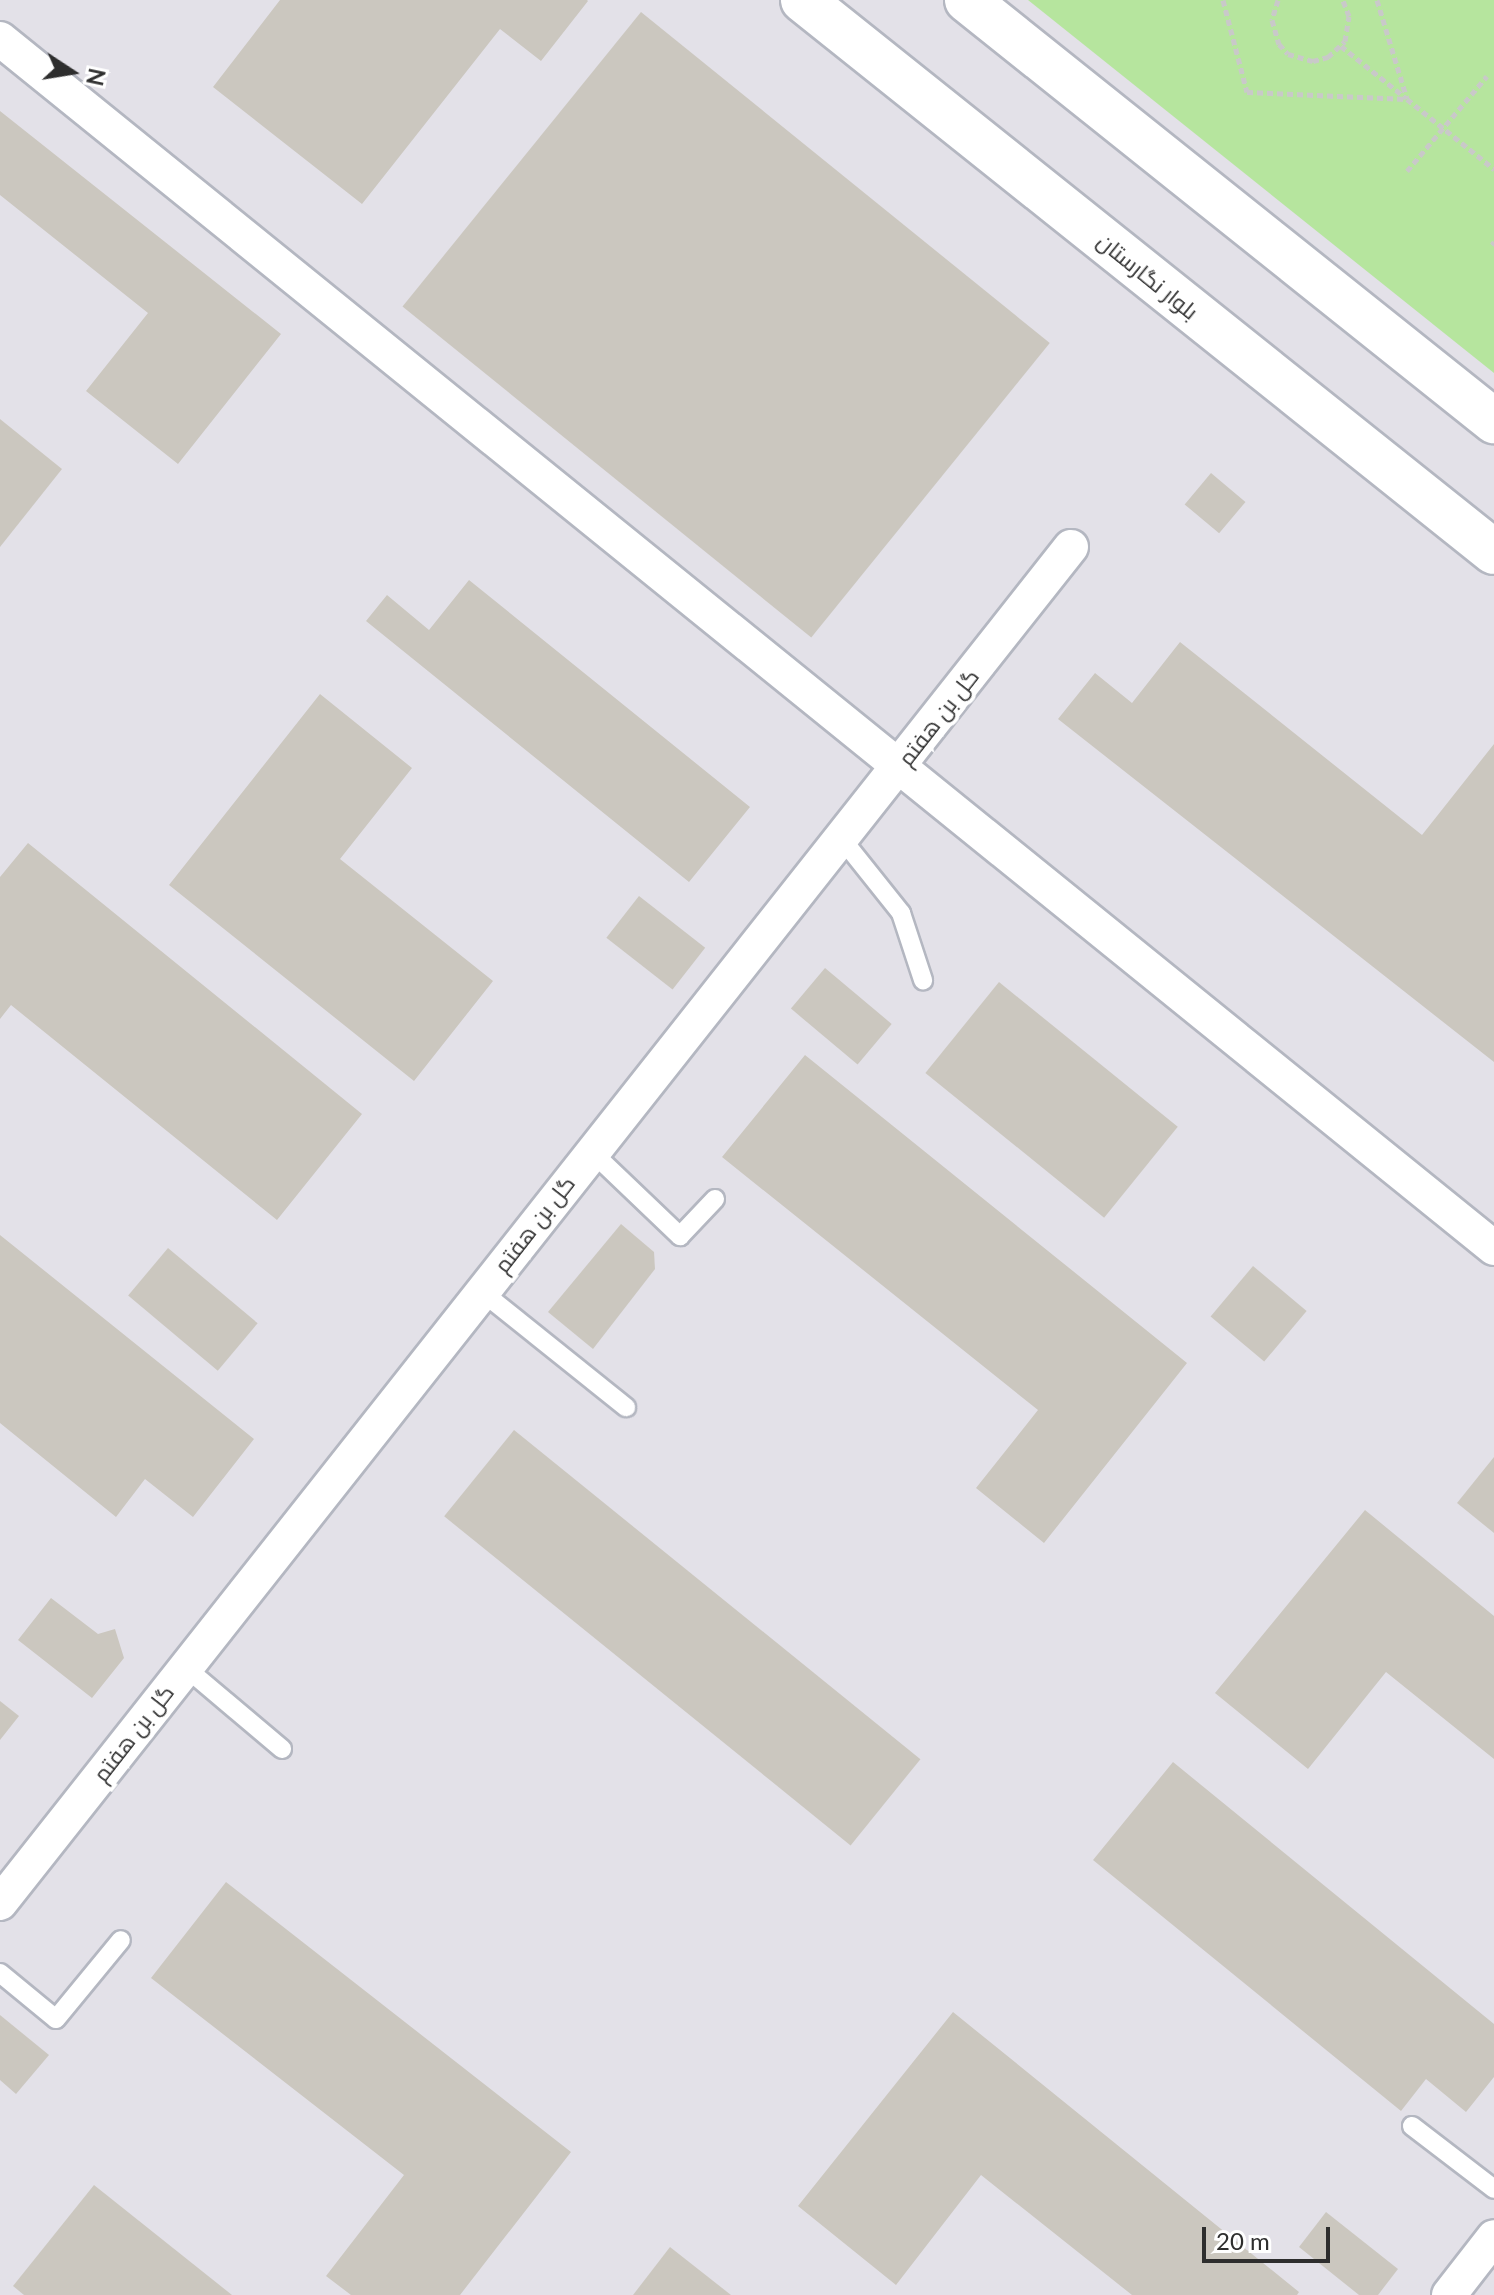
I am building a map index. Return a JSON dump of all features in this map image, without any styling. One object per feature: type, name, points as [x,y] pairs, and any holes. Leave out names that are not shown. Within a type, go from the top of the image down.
[{"type":"street","name":"بلوار نگارستان","points":[[803,0],[1494,552]]},
{"type":"street","points":[[967,0],[1494,421]]},
{"type":"street","points":[[0,39],[901,765],[1494,1248]]},
{"type":"street","name":"گل بن هفتم","points":[[0,1903],[1071,547]]},
{"type":"street","points":[[1449,2295],[1494,2237]]},
{"type":"lane","points":[[842,839],[901,913],[923,980]]},
{"type":"lane","points":[[592,1152],[680,1236],[715,1199]]},
{"type":"lane","points":[[481,1291],[626,1407]]},
{"type":"lane","points":[[185,1667],[282,1749]]},
{"type":"lane","points":[[0,1973],[56,2019],[121,1940]]},
{"type":"lane","points":[[1412,2126],[1494,2189]]},
{"type":"path","points":[[1223,0],[1247,92],[1407,99]]},
{"type":"path","points":[[1278,0],[1272,28],[1288,54],[1313,61],[1341,46],[1349,28],[1343,0]]},
{"type":"path","points":[[1377,0],[1407,99]]},
{"type":"path","points":[[1341,46],[1494,169]]},
{"type":"path","points":[[1407,171],[1487,76]]},
{"type":"shaded area","points":[[0,0],[1494,0],[1494,2295],[0,2295]]},
{"type":"green space","points":[[1028,0],[1494,0],[1494,373]]},
{"type":"building","points":[[280,0],[588,1],[541,61],[500,29],[362,204],[213,87]]},
{"type":"building","points":[[641,12],[1050,343],[811,638],[402,307]]},
{"type":"building","points":[[0,111],[281,334],[178,464],[86,391],[148,313],[0,195]]},
{"type":"building","points":[[0,419],[62,469],[0,547]]},
{"type":"building","points":[[1211,473],[1245,502],[1219,533],[1185,504]]},
{"type":"building","points":[[469,580],[750,807],[689,882],[366,621],[387,595],[429,630]]},
{"type":"building","points":[[1180,642],[1422,835],[1494,744],[1494,1062],[1058,719],[1095,673],[1132,703]]},
{"type":"building","points":[[320,694],[412,768],[340,859],[493,981],[414,1081],[169,885]]},
{"type":"building","points":[[28,843],[362,1114],[277,1220],[11,1005],[0,1019],[0,877]]},
{"type":"building","points":[[639,896],[705,948],[673,989],[606,938]]},
{"type":"building","points":[[825,968],[892,1024],[858,1065],[791,1009]]},
{"type":"building","points":[[999,982],[1178,1127],[1104,1218],[925,1073]]},
{"type":"building","points":[[805,1055],[1187,1363],[1044,1543],[976,1488],[1038,1410],[722,1157]]},
{"type":"building","points":[[621,1224],[654,1252],[655,1269],[593,1349],[548,1312]]},
{"type":"building","points":[[0,1235],[254,1439],[193,1517],[145,1479],[116,1517],[0,1423]]},
{"type":"building","points":[[168,1248],[258,1323],[218,1371],[128,1295]]},
{"type":"building","points":[[1253,1266],[1307,1311],[1264,1362],[1211,1317]]},
{"type":"building","points":[[514,1430],[920,1759],[851,1845],[444,1516]]},
{"type":"building","points":[[1494,1457],[1494,1533],[1457,1503]]},
{"type":"building","points":[[1365,1510],[1494,1616],[1494,1759],[1386,1672],[1308,1769],[1215,1693]]},
{"type":"building","points":[[51,1598],[98,1634],[115,1629],[124,1658],[92,1698],[18,1640]]},
{"type":"building","points":[[0,1701],[19,1716],[0,1740]]},
{"type":"building","points":[[1173,1762],[1494,2024],[1494,2077],[1466,2112],[1426,2079],[1401,2111],[1093,1860]]},
{"type":"building","points":[[226,1882],[571,2152],[460,2295],[351,2295],[326,2276],[404,2175],[151,1978]]},
{"type":"building","points":[[953,2012],[1299,2292],[1297,2295],[1132,2295],[981,2175],[896,2285],[798,2206]]},
{"type":"building","points":[[0,2015],[49,2055],[16,2094],[0,2080]]},
{"type":"building","points":[[94,2185],[232,2295],[24,2295],[13,2286]]},
{"type":"building","points":[[1326,2212],[1398,2269],[1378,2295],[1359,2295],[1299,2247]]},
{"type":"building","points":[[670,2247],[731,2295],[633,2295]]}]
